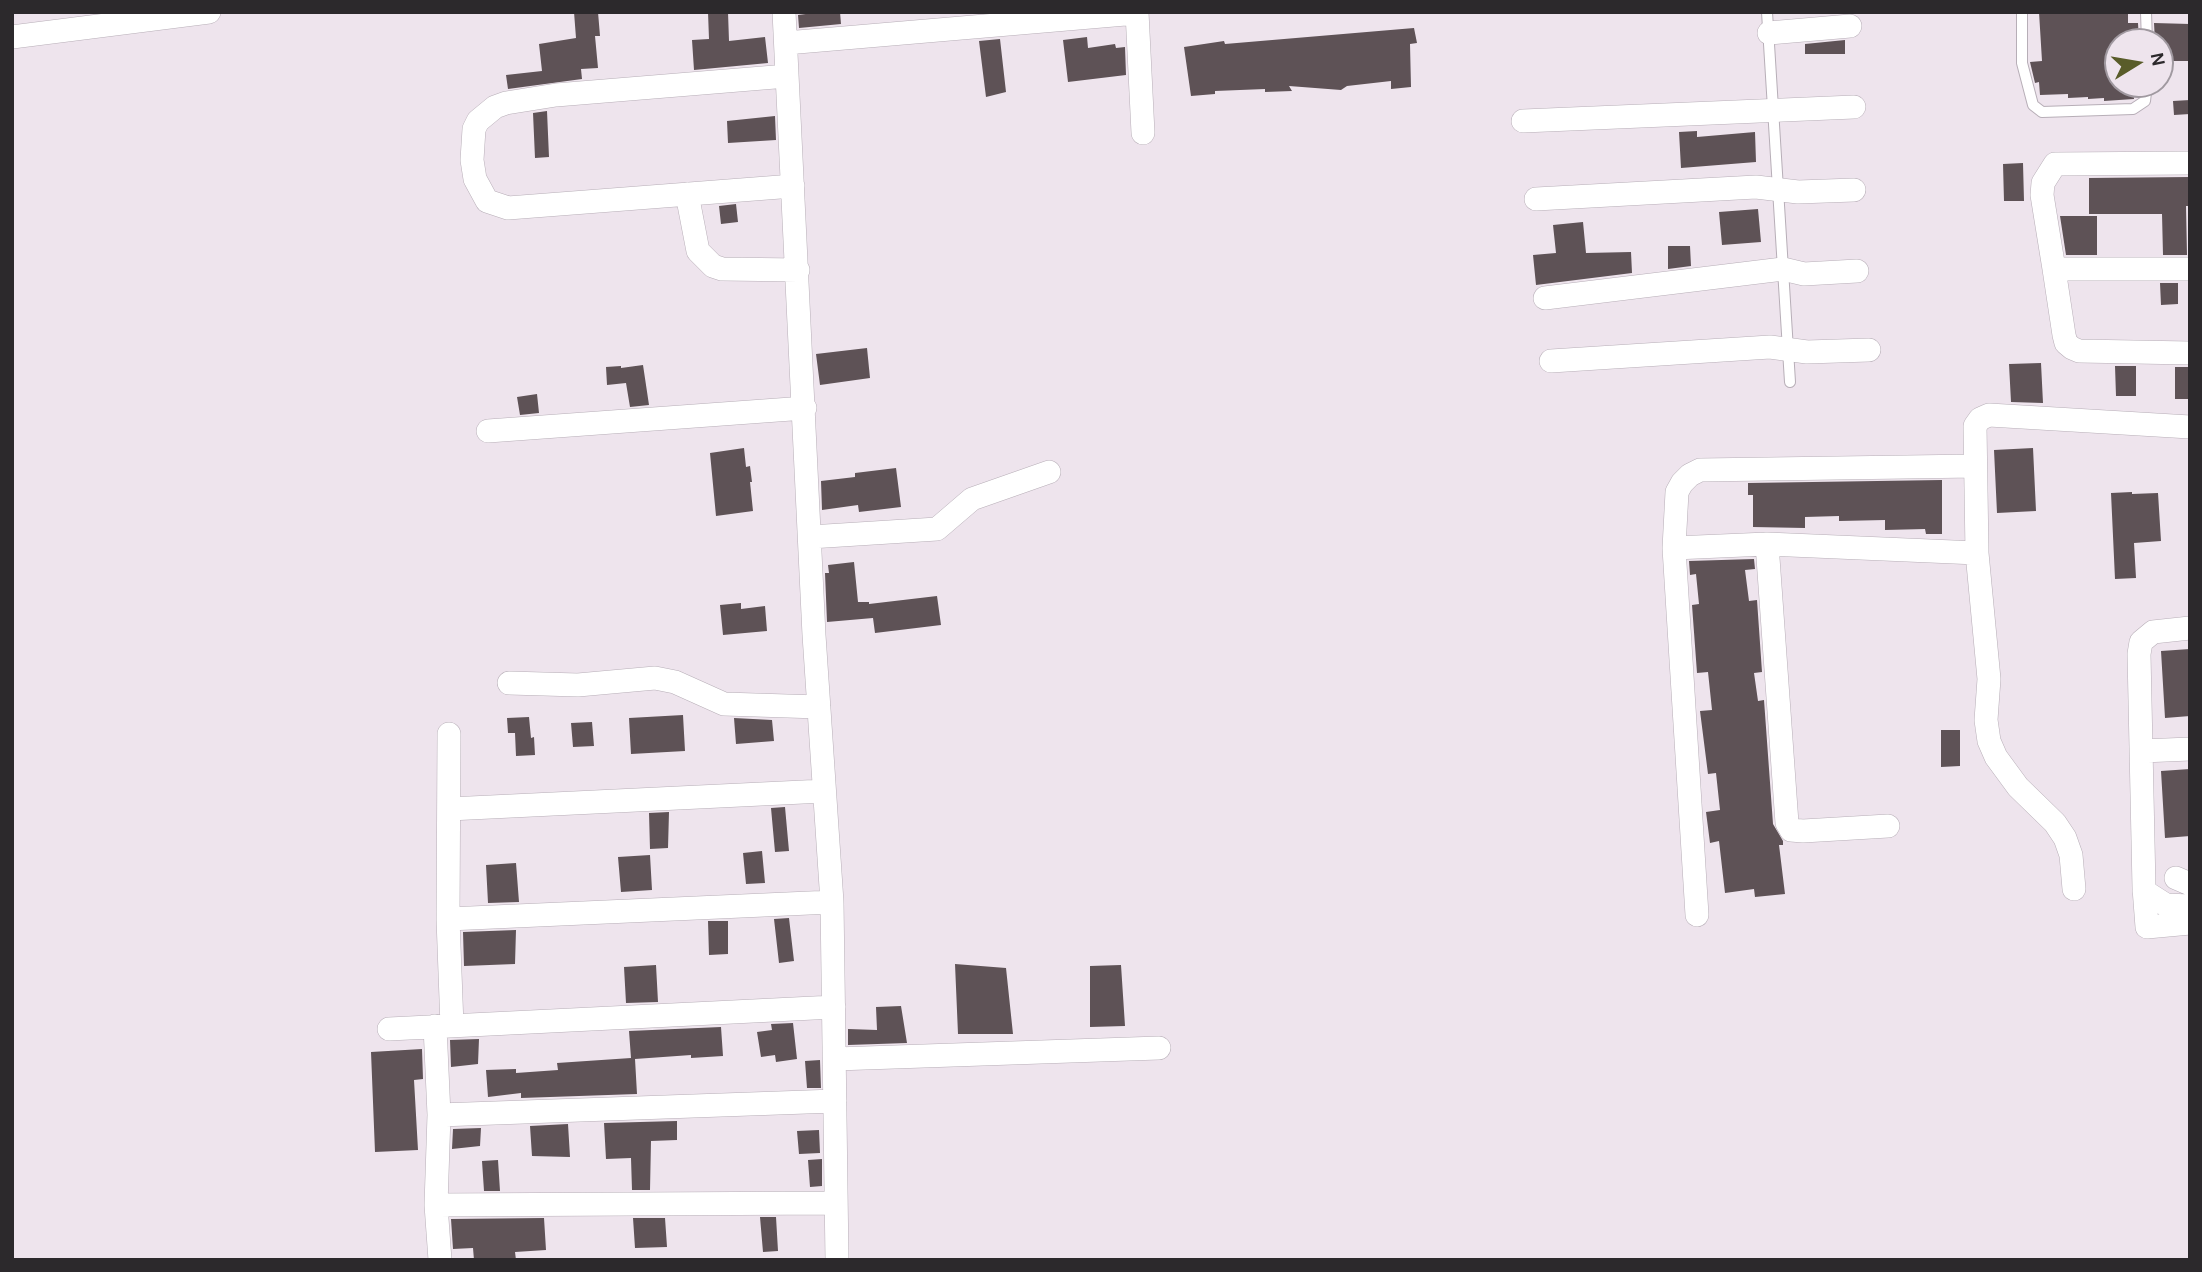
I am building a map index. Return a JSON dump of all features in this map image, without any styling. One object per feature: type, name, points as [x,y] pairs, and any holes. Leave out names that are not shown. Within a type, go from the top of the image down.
[{"type":"street","points":[[12,37],[209,12]]},
{"type":"street","points":[[784,12],[819,706],[832,902],[837,1260]]},
{"type":"street","points":[[786,43],[1137,13],[1143,133]]},
{"type":"street","points":[[1768,22],[1850,26]]},
{"type":"street","points":[[788,76],[556,95],[495,107],[485,113],[474,129],[472,160],[475,179],[487,201],[508,208],[793,186]]},
{"type":"street","points":[[1523,121],[1854,107]]},
{"type":"street","points":[[2190,163],[2055,164],[2047,172],[2042,195],[2066,343],[2079,351],[2190,353]]},
{"type":"street","points":[[1536,199],[1756,187],[1798,192],[1854,190]]},
{"type":"street","points":[[687,194],[698,251],[713,266],[722,269],[798,270]]},
{"type":"street","points":[[2054,269],[2190,268]]},
{"type":"street","points":[[1545,298],[1783,269],[1804,274],[1857,271]]},
{"type":"street","points":[[1551,361],[1756,347],[1788,348],[1807,352],[1870,350]]},
{"type":"street","points":[[488,431],[805,408]]},
{"type":"street","points":[[2074,889],[2071,855],[2065,838],[2055,823],[2018,786],[1996,757],[1989,741],[1986,720],[1989,679],[1977,553],[1975,426],[1980,419],[1989,415],[2190,427]]},
{"type":"street","points":[[1697,915],[1674,548],[1677,492],[1682,482],[1700,470],[1975,466]]},
{"type":"street","points":[[810,537],[937,529],[972,499],[1049,472]]},
{"type":"street","points":[[1674,548],[1767,544],[1977,553]]},
{"type":"street","points":[[1767,544],[1787,823],[1791,830],[1803,831],[1888,826]]},
{"type":"street","points":[[2190,628],[2152,632],[2141,642],[2144,891],[2147,927],[2190,923]]},
{"type":"street","points":[[509,683],[578,685],[665,679],[724,704],[819,706]]},
{"type":"street","points":[[440,1260],[436,1205],[448,919],[449,734]]},
{"type":"street","points":[[2142,751],[2190,749]]},
{"type":"street","points":[[449,809],[824,790]]},
{"type":"street","points":[[2144,891],[2166,905],[2190,906]]},
{"type":"street","points":[[448,919],[832,902]]},
{"type":"street","points":[[389,1028],[834,1007]]},
{"type":"street","points":[[836,1059],[1159,1048]]},
{"type":"street","points":[[439,1115],[835,1101]]},
{"type":"street","points":[[436,1205],[836,1203]]},
{"type":"lane","points":[[2022,12],[2022,63],[2033,105],[2042,112],[2133,109],[2145,98]]},
{"type":"lane","points":[[1768,22],[1790,382]]},
{"type":"building","points":[[574,12],[598,12],[600,36],[595,36],[598,68],[581,69],[582,79],[508,89],[506,75],[542,71],[539,44],[576,38]]},
{"type":"building","points":[[708,12],[728,12],[729,41],[765,37],[768,63],[694,70],[692,40],[709,39]]},
{"type":"building","points":[[840,12],[841,24],[799,28],[798,15]]},
{"type":"building","points":[[2039,12],[2128,12],[2128,23],[2138,23],[2138,28],[2104,28],[2104,98],[2068,98],[2068,94],[2040,95],[2039,82],[2035,83],[2030,62],[2042,61]]},
{"type":"building","points":[[2154,23],[2190,24],[2190,61],[2174,61],[2174,28],[2154,28]]},
{"type":"building","points":[[1414,28],[1417,43],[1410,44],[1411,87],[1391,89],[1391,81],[1347,86],[1341,90],[1289,86],[1292,91],[1215,91],[1215,94],[1191,96],[1184,47],[1224,41],[1225,44]]},
{"type":"building","points":[[1087,37],[1088,48],[1115,44],[1116,48],[1125,47],[1126,75],[1068,82],[1063,40]]},
{"type":"building","points":[[1000,39],[1006,92],[986,97],[979,41]]},
{"type":"building","points":[[1845,40],[1845,54],[1805,54],[1805,44]]},
{"type":"building","points":[[2104,98],[2134,98],[2134,99],[2104,101]]},
{"type":"building","points":[[2190,100],[2190,114],[2174,115],[2173,101]]},
{"type":"building","points":[[547,111],[549,157],[535,158],[533,113]]},
{"type":"building","points":[[775,116],[776,140],[728,143],[727,121]]},
{"type":"building","points":[[1697,131],[1697,137],[1755,132],[1756,162],[1681,168],[1679,132]]},
{"type":"building","points":[[2023,163],[2024,201],[2004,201],[2003,164]]},
{"type":"building","points":[[2190,177],[2190,206],[2186,206],[2187,255],[2163,255],[2162,214],[2089,214],[2089,178]]},
{"type":"building","points":[[736,204],[738,222],[721,224],[719,206]]},
{"type":"building","points":[[1758,209],[1761,242],[1722,245],[1719,212]]},
{"type":"building","points":[[2060,216],[2097,216],[2097,255],[2066,255]]},
{"type":"building","points":[[1583,222],[1586,253],[1631,252],[1632,273],[1536,285],[1533,255],[1556,253],[1553,225]]},
{"type":"building","points":[[1668,246],[1690,246],[1691,266],[1668,269]]},
{"type":"building","points":[[2160,283],[2178,283],[2178,304],[2161,305]]},
{"type":"building","points":[[867,348],[870,378],[820,385],[816,354]]},
{"type":"building","points":[[2041,363],[2043,403],[2011,402],[2009,364]]},
{"type":"building","points":[[643,365],[649,405],[630,407],[626,383],[607,385],[606,367]]},
{"type":"building","points":[[2115,366],[2136,366],[2136,396],[2116,396]]},
{"type":"building","points":[[2175,367],[2190,367],[2190,399],[2175,399]]},
{"type":"building","points":[[537,394],[539,413],[520,415],[517,397]]},
{"type":"building","points":[[744,448],[746,467],[750,466],[753,511],[716,516],[710,453]]},
{"type":"building","points":[[2033,448],[2036,511],[1997,513],[1994,450]]},
{"type":"building","points":[[896,468],[901,507],[859,512],[858,505],[822,510],[821,481]]},
{"type":"building","points":[[1942,480],[1942,534],[1926,534],[1925,529],[1885,530],[1885,520],[1839,521],[1839,516],[1805,517],[1805,528],[1753,527],[1753,495],[1748,495],[1748,483]]},
{"type":"building","points":[[2111,493],[2158,493],[2161,541],[2134,543],[2136,578],[2115,579]]},
{"type":"building","points":[[1754,559],[1755,569],[1745,570],[1749,601],[1757,600],[1762,672],[1754,673],[1758,701],[1764,700],[1773,824],[1783,841],[1783,845],[1779,845],[1785,894],[1755,897],[1754,889],[1725,893],[1719,841],[1710,843],[1706,812],[1720,810],[1716,773],[1708,774],[1700,711],[1712,710],[1708,672],[1697,673],[1692,605],[1699,604],[1696,574],[1690,575],[1689,561]]},
{"type":"building","points":[[854,562],[858,602],[869,604],[937,596],[941,625],[875,633],[873,618],[827,622],[825,573],[829,573],[828,565]]},
{"type":"building","points":[[741,603],[741,609],[765,606],[767,631],[723,635],[720,605]]},
{"type":"building","points":[[2190,649],[2190,716],[2165,718],[2161,651]]},
{"type":"building","points":[[683,715],[685,751],[631,754],[629,718]]},
{"type":"building","points":[[529,717],[535,755],[516,756],[515,733],[508,733],[507,718]]},
{"type":"building","points":[[734,718],[772,720],[774,741],[736,744]]},
{"type":"building","points":[[592,722],[594,746],[573,747],[571,723]]},
{"type":"building","points":[[1941,730],[1960,730],[1960,766],[1941,767]]},
{"type":"building","points":[[2190,769],[2190,836],[2165,838],[2161,771]]},
{"type":"building","points":[[785,807],[789,851],[775,852],[771,808]]},
{"type":"building","points":[[669,812],[668,848],[650,849],[649,813]]},
{"type":"building","points":[[762,851],[765,883],[746,884],[743,853]]},
{"type":"building","points":[[650,855],[652,890],[621,892],[618,857]]},
{"type":"building","points":[[516,863],[519,902],[488,903],[486,865]]},
{"type":"building","points":[[789,918],[794,961],[779,963],[774,919]]},
{"type":"building","points":[[708,921],[728,921],[728,954],[709,955]]},
{"type":"building","points":[[516,930],[515,964],[464,966],[463,932]]},
{"type":"building","points":[[955,964],[1006,968],[1013,1034],[958,1034]]},
{"type":"building","points":[[656,965],[658,1002],[626,1003],[624,967]]},
{"type":"building","points":[[1121,965],[1125,1026],[1090,1027],[1090,966]]},
{"type":"building","points":[[901,1006],[907,1043],[848,1045],[848,1029],[877,1030],[876,1007]]},
{"type":"building","points":[[793,1023],[797,1059],[776,1062],[775,1055],[761,1057],[757,1032],[772,1030],[771,1024]]},
{"type":"building","points":[[721,1027],[723,1056],[635,1059],[637,1094],[521,1098],[521,1093],[488,1097],[486,1070],[516,1069],[516,1073],[558,1070],[557,1063],[631,1058],[629,1031]]},
{"type":"building","points":[[479,1039],[478,1064],[451,1067],[450,1040]]},
{"type":"building","points":[[422,1049],[423,1079],[414,1080],[418,1150],[375,1152],[371,1052]]},
{"type":"building","points":[[820,1060],[821,1088],[807,1088],[805,1061]]},
{"type":"building","points":[[677,1121],[677,1140],[651,1141],[650,1190],[632,1190],[631,1158],[606,1159],[604,1123]]},
{"type":"building","points":[[568,1124],[570,1157],[532,1156],[530,1126]]},
{"type":"building","points":[[481,1128],[480,1146],[452,1149],[453,1129]]},
{"type":"building","points":[[819,1130],[820,1153],[799,1154],[797,1131]]},
{"type":"building","points":[[822,1159],[822,1186],[810,1187],[808,1160]]},
{"type":"building","points":[[498,1160],[500,1191],[484,1191],[482,1161]]},
{"type":"building","points":[[760,1217],[776,1217],[778,1251],[763,1252]]},
{"type":"building","points":[[544,1218],[546,1250],[515,1252],[516,1260],[474,1260],[473,1248],[453,1249],[451,1219]]},
{"type":"building","points":[[633,1218],[665,1218],[667,1247],[635,1248]]}]
